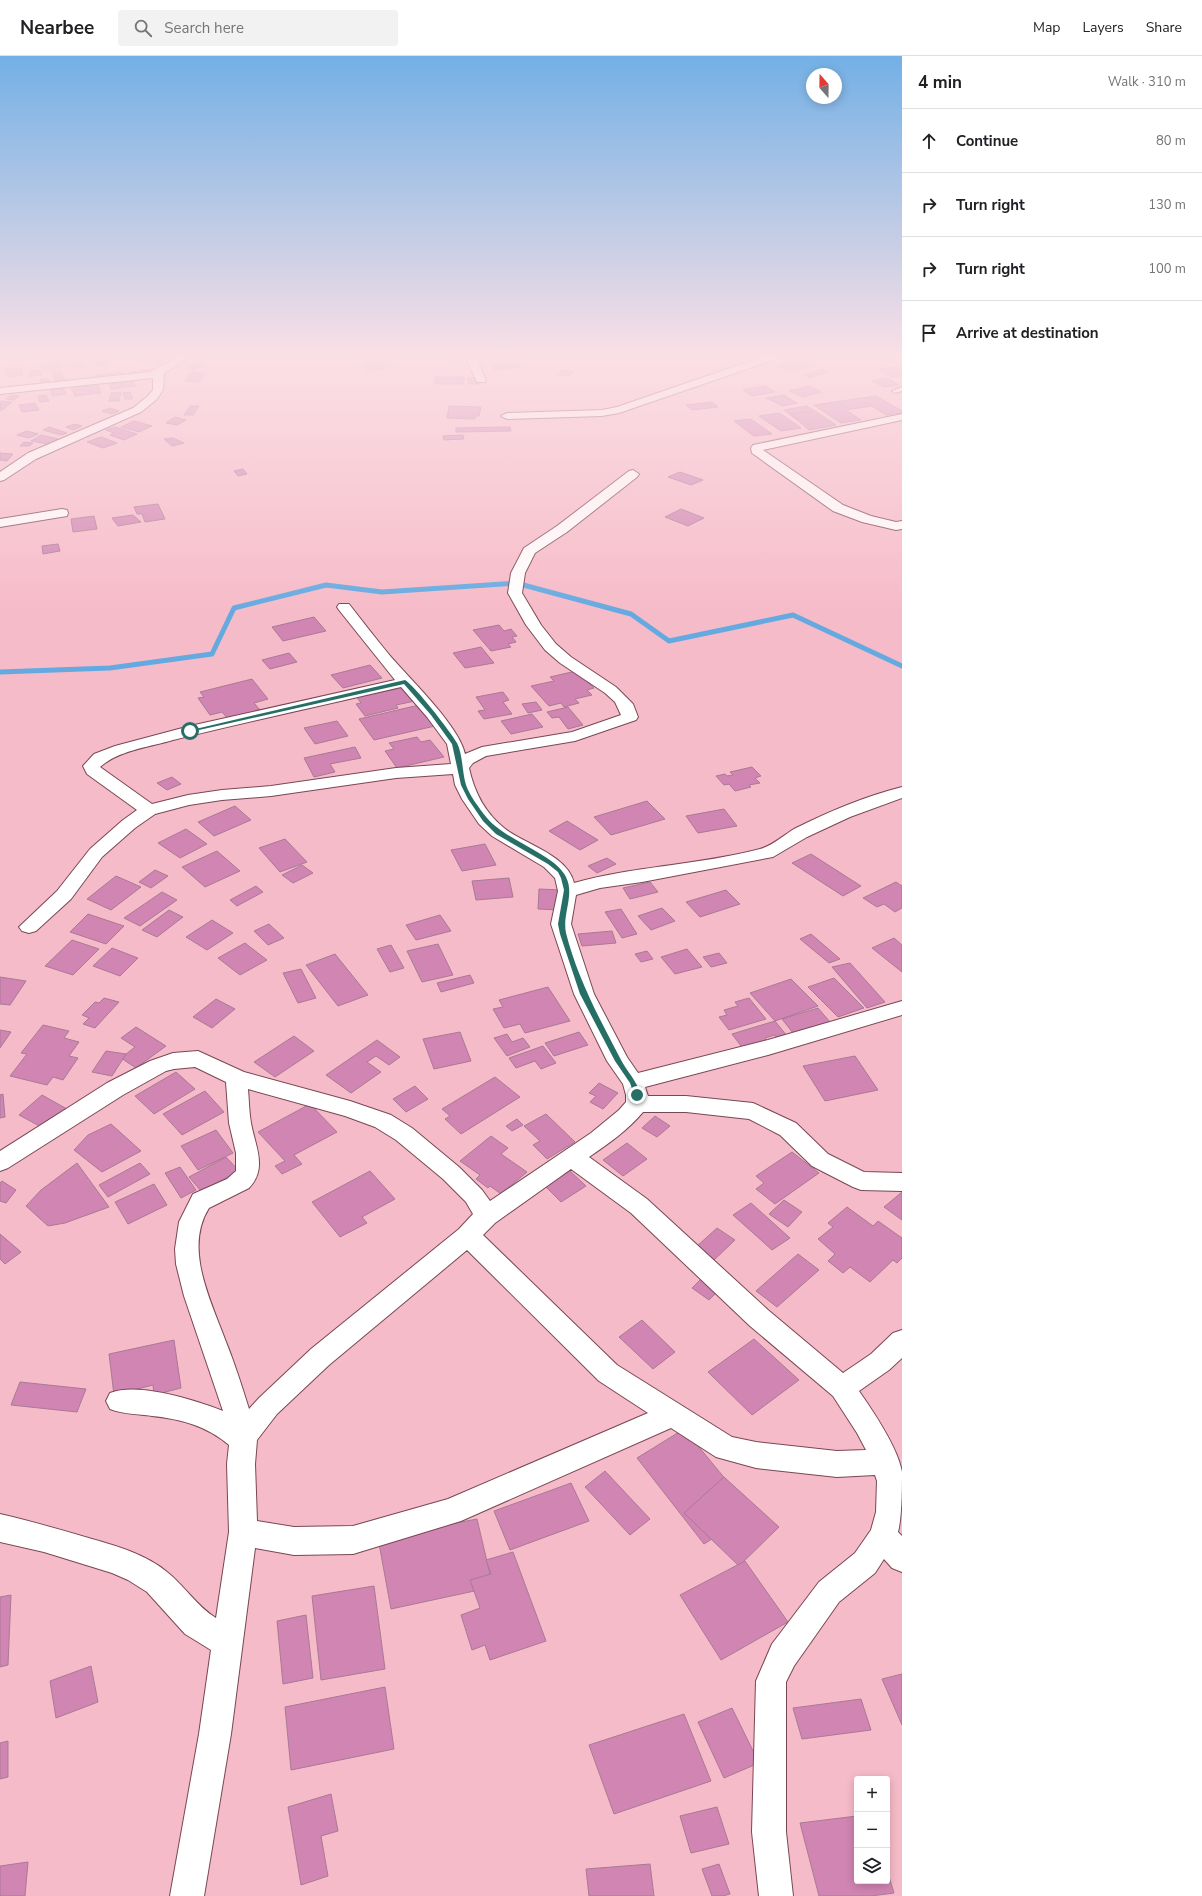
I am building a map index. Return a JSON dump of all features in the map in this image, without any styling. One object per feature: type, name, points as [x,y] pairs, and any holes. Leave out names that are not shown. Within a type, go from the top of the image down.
[{"type":"street","points":[[0,477],[32,456],[69,440]]},
{"type":"street","points":[[795,440],[757,448],[758,453],[838,508],[866,519],[896,526],[902,525]]},
{"type":"street","points":[[29,927],[64,896],[96,854],[130,824],[149,810],[188,800],[222,794],[271,791],[396,773],[459,768],[466,759],[482,752],[575,736],[630,717],[629,710],[620,698],[557,654],[539,633],[514,593],[518,573],[529,551],[562,529],[633,474]]},
{"type":"street","points":[[0,522],[62,513]]},
{"type":"street","points":[[244,1438],[268,1406],[320,1357],[466,1236],[487,1216],[610,1130],[627,1116],[635,1093],[584,994],[561,924],[567,890],[564,878],[560,871],[550,863],[498,832],[485,820],[471,799],[464,785],[459,768],[458,754],[455,744],[433,714],[344,607]]},
{"type":"street","points":[[149,810],[93,770],[91,766],[95,762],[121,749],[190,731],[405,682]]},
{"type":"street","points":[[567,890],[598,882],[642,876],[767,852],[801,833],[844,813],[902,792]]},
{"type":"street","points":[[635,1093],[698,1067],[902,1008]]},
{"type":"street","points":[[0,1162],[115,1089],[158,1066],[173,1061],[198,1059],[237,1078],[350,1109],[383,1122],[404,1134],[451,1173],[474,1196],[487,1216]]},
{"type":"street","points":[[188,1896],[212,1750],[243,1532],[241,1464],[244,1438],[218,1353],[205,1323],[193,1285],[187,1253],[188,1235],[200,1202],[212,1193],[236,1185],[244,1179],[248,1170],[247,1152],[240,1124],[237,1078]]},
{"type":"street","points":[[635,1093],[686,1104],[753,1111],[788,1130],[820,1160],[842,1172],[861,1181],[902,1182]]},
{"type":"street","points":[[572,1157],[639,1206],[759,1318],[842,1388],[867,1424],[885,1462],[891,1481],[890,1512],[883,1536],[865,1563],[829,1592],[783,1655],[771,1681],[769,1735],[769,1832],[776,1896]]},
{"type":"street","points":[[466,1236],[490,1256],[608,1373],[726,1448],[756,1455],[837,1464],[885,1462]]},
{"type":"street","points":[[842,1388],[880,1362],[902,1341]]},
{"type":"street","points":[[118,1401],[191,1411],[215,1419],[244,1438]]},
{"type":"street","points":[[243,1532],[294,1541],[353,1540],[451,1512],[674,1414]]},
{"type":"street","points":[[0,1528],[50,1540],[115,1560],[138,1570],[158,1582],[196,1623],[228,1642]]},
{"type":"street","points":[[883,1536],[902,1558]]},
{"type":"building","points":[[33,440],[56,440],[48,444],[31,441]]},
{"type":"building","points":[[93,440],[109,440],[117,443],[103,448],[87,442]]},
{"type":"building","points":[[165,440],[177,440],[184,443],[172,446]]},
{"type":"building","points":[[24,442],[33,443],[29,446],[20,446]]},
{"type":"building","points":[[0,453],[13,454],[7,461],[0,460]]},
{"type":"building","points":[[243,469],[247,474],[238,476],[234,471]]},
{"type":"building","points":[[680,472],[703,480],[691,485],[668,477]]},
{"type":"building","points":[[158,504],[165,519],[145,522],[142,514],[137,514],[134,507]]},
{"type":"building","points":[[681,509],[704,518],[688,526],[665,517]]},
{"type":"building","points":[[133,515],[141,522],[118,526],[112,518]]},
{"type":"building","points":[[94,516],[97,529],[73,532],[71,519]]},
{"type":"building","points":[[58,544],[60,551],[43,554],[42,546]]},
{"type":"building","points":[[314,617],[326,631],[283,641],[272,627]]},
{"type":"building","points":[[499,625],[504,631],[511,629],[517,636],[512,637],[516,642],[508,644],[511,647],[491,651],[473,630]]},
{"type":"building","points":[[481,647],[494,663],[465,668],[453,653]]},
{"type":"building","points":[[289,653],[297,662],[270,669],[262,660]]},
{"type":"building","points":[[370,665],[382,678],[343,688],[331,675]]},
{"type":"building","points":[[576,671],[594,688],[587,690],[592,695],[575,699],[579,703],[564,707],[561,703],[549,706],[531,686],[554,681],[550,677]]},
{"type":"building","points":[[252,679],[268,699],[254,703],[260,710],[228,719],[222,712],[210,715],[198,698],[204,697],[200,692]]},
{"type":"building","points":[[402,686],[415,701],[396,705],[398,708],[365,716],[356,704],[361,703],[356,696]]},
{"type":"building","points":[[503,692],[509,700],[503,702],[512,714],[484,719],[478,711],[485,710],[476,697]]},
{"type":"building","points":[[536,702],[542,710],[528,713],[522,704]]},
{"type":"building","points":[[419,705],[435,726],[374,740],[359,719]]},
{"type":"building","points":[[568,707],[583,725],[568,729],[559,717],[552,718],[547,712]]},
{"type":"building","points":[[532,714],[543,727],[511,734],[501,721]]},
{"type":"building","points":[[337,721],[348,736],[315,744],[304,728]]},
{"type":"building","points":[[417,737],[421,742],[430,740],[444,757],[397,768],[385,751],[394,749],[389,743]]},
{"type":"building","points":[[355,747],[361,758],[330,764],[335,772],[314,777],[304,758]]},
{"type":"building","points":[[752,767],[761,776],[755,778],[760,783],[749,785],[751,787],[735,791],[729,784],[724,785],[716,776],[725,774],[727,776],[733,775],[730,772]]},
{"type":"building","points":[[172,777],[181,784],[167,790],[157,783]]},
{"type":"building","points":[[647,801],[665,819],[611,835],[594,817]]},
{"type":"building","points":[[235,806],[251,820],[214,836],[198,822]]},
{"type":"building","points":[[724,809],[737,826],[698,833],[686,816]]},
{"type":"building","points":[[567,821],[598,840],[580,850],[549,831]]},
{"type":"building","points":[[186,829],[207,844],[180,858],[158,843]]},
{"type":"building","points":[[285,839],[307,862],[280,872],[259,848]]},
{"type":"building","points":[[485,844],[496,865],[462,871],[451,850]]},
{"type":"building","points":[[217,851],[240,871],[205,887],[182,867]]},
{"type":"building","points":[[811,854],[861,886],[843,896],[792,863]]},
{"type":"building","points":[[607,858],[616,864],[597,873],[588,866]]},
{"type":"building","points":[[302,865],[313,873],[293,883],[282,875]]},
{"type":"building","points":[[155,870],[168,876],[151,888],[139,882]]},
{"type":"building","points":[[116,876],[141,887],[111,910],[87,899]]},
{"type":"building","points":[[509,878],[513,897],[476,900],[472,881]]},
{"type":"building","points":[[650,882],[658,892],[630,899],[623,888]]},
{"type":"building","points":[[896,882],[902,886],[902,908],[895,912],[884,904],[877,907],[863,898]]},
{"type":"building","points":[[256,886],[263,892],[237,906],[230,900]]},
{"type":"building","points":[[539,889],[561,890],[560,910],[538,909]]},
{"type":"building","points":[[726,890],[740,904],[700,917],[686,902]]},
{"type":"building","points":[[162,892],[177,900],[140,926],[124,918]]},
{"type":"building","points":[[662,908],[675,921],[651,930],[638,916]]},
{"type":"building","points":[[621,909],[637,934],[622,938],[605,912]]},
{"type":"building","points":[[169,910],[183,917],[157,937],[142,930]]},
{"type":"building","points":[[88,914],[124,926],[106,944],[70,932]]},
{"type":"building","points":[[440,915],[451,931],[416,940],[406,925]]},
{"type":"building","points":[[212,920],[233,933],[207,950],[186,937]]},
{"type":"building","points":[[269,924],[284,938],[268,945],[254,931]]},
{"type":"building","points":[[612,931],[616,943],[582,946],[578,934]]},
{"type":"building","points":[[811,934],[840,959],[829,963],[800,939]]},
{"type":"building","points":[[894,938],[902,945],[902,972],[872,948]]},
{"type":"building","points":[[72,940],[99,949],[73,975],[45,966]]},
{"type":"building","points":[[245,943],[267,960],[240,975],[218,958]]},
{"type":"building","points":[[438,944],[453,975],[422,982],[407,951]]},
{"type":"building","points":[[391,945],[404,968],[390,972],[377,949]]},
{"type":"building","points":[[112,948],[138,958],[120,976],[93,966]]},
{"type":"building","points":[[687,949],[702,967],[675,974],[661,957]]},
{"type":"building","points":[[647,951],[653,959],[641,962],[635,954]]},
{"type":"building","points":[[719,953],[727,963],[711,967],[703,957]]},
{"type":"building","points":[[335,954],[368,995],[338,1006],[306,965]]},
{"type":"building","points":[[850,963],[885,1002],[867,1008],[832,967]]},
{"type":"building","points":[[301,969],[316,998],[298,1003],[283,973]]},
{"type":"building","points":[[470,975],[474,983],[441,992],[437,983]]},
{"type":"building","points":[[0,977],[26,981],[10,1005],[0,1004]]},
{"type":"building","points":[[834,978],[864,1008],[838,1017],[808,987]]},
{"type":"building","points":[[791,979],[818,1006],[775,1021],[750,993]]},
{"type":"building","points":[[548,987],[570,1021],[525,1033],[520,1024],[504,1028],[493,1009],[503,1007],[499,1000]]},
{"type":"building","points":[[104,998],[119,1002],[95,1028],[83,1024],[89,1018],[82,1015],[95,1002],[99,1003]]},
{"type":"building","points":[[749,998],[766,1019],[729,1030],[719,1017],[727,1015],[724,1010],[738,1006],[735,1002]]},
{"type":"building","points":[[216,999],[235,1009],[212,1028],[193,1017]]},
{"type":"building","points":[[818,1008],[830,1022],[793,1033],[782,1019]]},
{"type":"building","points":[[775,1021],[787,1036],[777,1039],[775,1035],[765,1038],[769,1042],[744,1050],[732,1034]]},
{"type":"building","points":[[43,1025],[69,1031],[64,1038],[79,1042],[69,1056],[78,1058],[63,1080],[53,1077],[47,1085],[10,1076],[27,1054],[21,1053]]},
{"type":"building","points":[[136,1027],[166,1046],[136,1068],[121,1058],[135,1047],[121,1038]]},
{"type":"building","points":[[0,1030],[11,1032],[0,1048]]},
{"type":"building","points":[[460,1032],[471,1061],[434,1069],[423,1039]]},
{"type":"building","points":[[579,1032],[588,1045],[554,1056],[545,1043]]},
{"type":"building","points":[[507,1034],[512,1042],[523,1038],[530,1047],[507,1056],[494,1038]]},
{"type":"building","points":[[294,1036],[314,1051],[275,1077],[254,1062]]},
{"type":"building","points":[[377,1040],[400,1057],[389,1065],[376,1056],[367,1062],[381,1072],[351,1093],[326,1075]]},
{"type":"building","points":[[543,1046],[556,1063],[541,1069],[535,1061],[516,1068],[509,1058]]},
{"type":"building","points":[[106,1051],[126,1054],[112,1076],[92,1072]]},
{"type":"building","points":[[855,1056],[878,1090],[825,1101],[803,1066]]},
{"type":"building","points":[[176,1072],[195,1089],[154,1114],[135,1096]]},
{"type":"building","points":[[495,1077],[520,1097],[461,1134],[445,1119],[450,1116],[442,1109]]},
{"type":"building","points":[[599,1083],[618,1093],[603,1109],[590,1102],[596,1096],[589,1093]]},
{"type":"building","points":[[415,1086],[428,1099],[406,1112],[393,1099]]},
{"type":"building","points":[[205,1091],[224,1112],[182,1135],[163,1114]]},
{"type":"building","points":[[3,1094],[5,1117],[0,1118],[0,1095]]},
{"type":"building","points":[[42,1095],[67,1109],[45,1129],[19,1115]]},
{"type":"building","points":[[310,1104],[337,1132],[294,1155],[302,1164],[282,1174],[275,1166],[285,1161],[258,1132]]},
{"type":"building","points":[[546,1114],[575,1142],[547,1159],[533,1145],[540,1141],[524,1126]]},
{"type":"building","points":[[655,1116],[670,1126],[657,1137],[642,1128]]},
{"type":"building","points":[[517,1119],[523,1125],[512,1131],[506,1126]]},
{"type":"building","points":[[111,1124],[141,1151],[102,1172],[74,1150],[88,1135]]},
{"type":"building","points":[[216,1130],[233,1153],[198,1170],[181,1146]]},
{"type":"building","points":[[491,1136],[508,1148],[501,1154],[527,1172],[501,1194],[490,1186],[488,1188],[476,1179],[480,1175],[460,1161]]},
{"type":"building","points":[[627,1143],[647,1159],[623,1176],[603,1160]]},
{"type":"building","points":[[792,1152],[819,1173],[775,1204],[756,1189],[764,1183],[756,1176]]},
{"type":"building","points":[[226,1157],[239,1171],[201,1191],[189,1177]]},
{"type":"building","points":[[77,1163],[109,1207],[65,1223],[48,1226],[26,1206],[41,1190]]},
{"type":"building","points":[[140,1163],[150,1174],[108,1197],[99,1185]]},
{"type":"building","points":[[180,1167],[196,1190],[181,1198],[165,1173]]},
{"type":"building","points":[[370,1171],[395,1199],[362,1217],[367,1223],[340,1237],[312,1202]]},
{"type":"building","points":[[570,1171],[586,1186],[561,1202],[545,1186]]},
{"type":"building","points":[[2,1181],[16,1190],[6,1203],[0,1201],[0,1183]]},
{"type":"building","points":[[154,1184],[167,1205],[128,1224],[115,1202]]},
{"type":"building","points":[[902,1192],[902,1220],[884,1207]]},
{"type":"building","points":[[784,1200],[802,1212],[788,1227],[769,1214]]},
{"type":"building","points":[[751,1203],[790,1238],[772,1250],[733,1215]]},
{"type":"building","points":[[847,1207],[873,1226],[878,1221],[902,1238],[902,1258],[897,1263],[893,1260],[870,1282],[850,1267],[843,1273],[828,1261],[835,1254],[818,1239],[833,1227],[828,1223]]},
{"type":"building","points":[[717,1228],[735,1240],[714,1260],[696,1247]]},
{"type":"building","points":[[0,1234],[21,1252],[5,1264],[0,1259]]},
{"type":"building","points":[[798,1254],[819,1270],[777,1307],[756,1291]]},
{"type":"building","points":[[701,1279],[718,1291],[709,1300],[692,1288]]},
{"type":"building","points":[[642,1320],[675,1352],[653,1369],[619,1337]]},
{"type":"building","points":[[754,1339],[799,1380],[752,1415],[708,1372]]},
{"type":"building","points":[[174,1340],[181,1388],[154,1395],[153,1385],[114,1395],[109,1354]]},
{"type":"building","points":[[20,1382],[86,1389],[77,1412],[11,1405]]},
{"type":"building","points":[[684,1429],[741,1498],[717,1514],[729,1528],[704,1544],[637,1458]]},
{"type":"building","points":[[605,1471],[650,1519],[630,1535],[585,1487]]},
{"type":"building","points":[[724,1477],[779,1527],[739,1566],[684,1513]]},
{"type":"building","points":[[571,1483],[589,1521],[510,1550],[494,1511]]},
{"type":"building","points":[[477,1519],[493,1587],[391,1609],[378,1538]]},
{"type":"building","points":[[513,1552],[546,1641],[490,1660],[485,1645],[472,1650],[461,1615],[480,1608],[470,1580],[491,1574],[486,1560]]},
{"type":"building","points":[[745,1561],[788,1622],[721,1660],[680,1595]]},
{"type":"building","points":[[374,1586],[385,1669],[321,1680],[312,1596]]},
{"type":"building","points":[[11,1595],[8,1665],[0,1667],[0,1597]]},
{"type":"building","points":[[306,1615],[313,1678],[283,1684],[277,1621]]},
{"type":"building","points":[[91,1666],[98,1702],[56,1718],[50,1681]]},
{"type":"building","points":[[902,1674],[902,1725],[882,1679]]},
{"type":"building","points":[[385,1687],[394,1749],[291,1770],[285,1707]]},
{"type":"building","points":[[861,1699],[871,1730],[802,1739],[793,1708]]},
{"type":"building","points":[[732,1708],[759,1763],[724,1778],[698,1722]]},
{"type":"building","points":[[684,1714],[711,1781],[614,1814],[589,1745]]},
{"type":"building","points":[[8,1741],[8,1777],[0,1779],[0,1743]]},
{"type":"building","points":[[331,1794],[338,1831],[321,1836],[328,1876],[301,1885],[288,1807]]},
{"type":"building","points":[[717,1807],[729,1844],[691,1853],[680,1816]]},
{"type":"building","points":[[854,1816],[854,1884],[890,1884],[890,1880],[894,1893],[871,1896],[819,1896],[800,1823]]},
{"type":"building","points":[[28,1862],[25,1896],[0,1896],[0,1866]]},
{"type":"building","points":[[650,1864],[654,1896],[589,1896],[586,1869]]},
{"type":"building","points":[[719,1864],[730,1894],[723,1896],[712,1896],[702,1869]]},
{"type":"waterway","points":[[0,672],[110,668],[212,654],[234,608],[326,585],[382,592],[516,583],[631,614],[669,641],[793,615],[902,666]]},
{"type":"route","points":[[190,731],[405,682],[433,714],[455,744],[458,754],[459,768],[464,785],[471,799],[485,820],[498,832],[550,863],[560,871],[564,878],[567,890],[564,916],[561,924],[584,994],[618,1061],[633,1082],[637,1095]]}]
